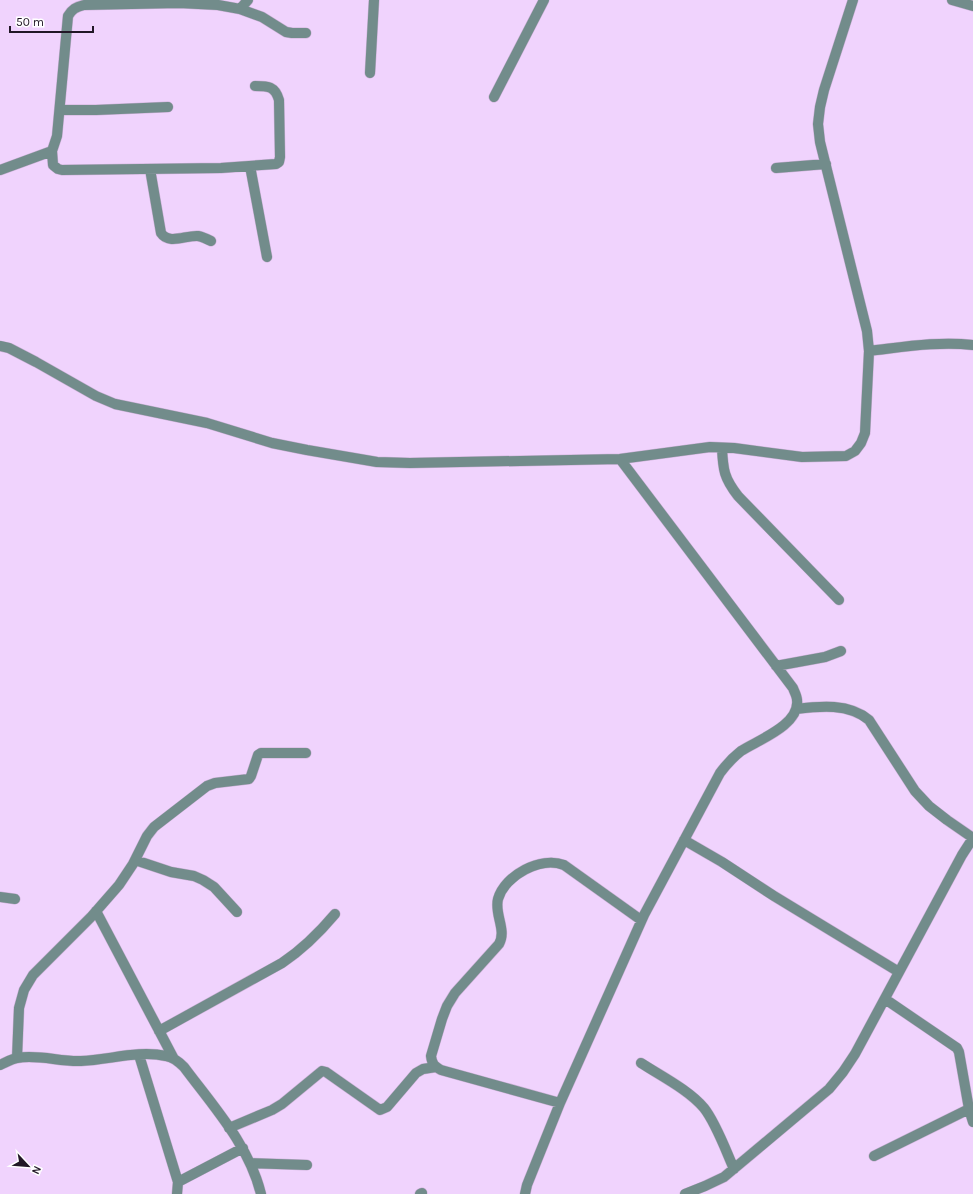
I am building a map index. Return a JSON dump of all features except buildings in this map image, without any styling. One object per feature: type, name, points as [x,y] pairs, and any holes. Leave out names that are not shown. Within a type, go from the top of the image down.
[{"type":"street","points":[[240,9],[248,0]]},
{"type":"street","points":[[370,73],[374,0]]},
{"type":"street","points":[[494,97],[544,0]]},
{"type":"street","points":[[0,346],[9,348],[96,396],[116,404],[207,423],[272,443],[337,456],[377,462],[410,463],[620,459],[710,447],[734,448],[802,457],[846,456],[855,451],[861,443],[865,433],[869,351],[867,332],[820,142],[818,124],[824,90],[853,0]]},
{"type":"street","points":[[952,0],[973,6]]},
{"type":"street","points":[[254,86],[265,86],[272,88],[277,92],[280,100],[280,157],[279,162],[276,164],[221,168],[58,169],[53,164],[52,151],[57,136],[68,16],[77,6],[179,2],[218,5],[240,9],[262,16],[286,32],[306,33]]},
{"type":"street","points":[[60,110],[90,111],[168,107]]},
{"type":"street","points":[[0,170],[52,151]]},
{"type":"street","points":[[776,168],[826,164]]},
{"type":"street","points":[[250,166],[267,257]]},
{"type":"street","points":[[150,169],[160,233],[166,238],[172,239],[199,236],[211,241]]},
{"type":"street","points":[[869,351],[927,344],[960,343],[973,345]]},
{"type":"street","points":[[960,343],[973,352]]},
{"type":"street","points":[[722,448],[725,477],[731,487],[839,600]]},
{"type":"street","points":[[525,1194],[527,1185],[560,1104],[641,920],[720,773],[730,760],[741,751],[778,730],[790,720],[796,710],[797,700],[793,688],[620,459]]},
{"type":"street","points":[[776,666],[825,657],[840,651]]},
{"type":"street","points":[[685,1194],[724,1177],[829,1089],[843,1072],[855,1054],[962,855],[973,838],[941,816],[915,791],[869,720],[862,714],[852,710],[833,707],[812,707],[796,710]]},
{"type":"street","points":[[17,1058],[19,1008],[24,990],[37,970],[96,911],[119,885],[135,860],[146,836],[154,827],[207,786],[215,783],[249,779],[258,755],[261,753],[306,753]]},
{"type":"street","points":[[684,840],[899,972]]},
{"type":"street","points":[[135,860],[171,872],[194,876],[203,880],[214,887],[237,912]]},
{"type":"street","points":[[560,1104],[441,1070],[436,1067],[432,1063],[431,1056],[447,1006],[455,993],[499,944],[503,934],[498,914],[498,899],[506,886],[519,873],[532,866],[548,862],[557,862],[564,865],[641,920]]},
{"type":"street","points":[[0,897],[15,899]]},
{"type":"street","points":[[96,911],[174,1059]]},
{"type":"street","points":[[159,1031],[282,963],[299,952],[335,914]]},
{"type":"street","points":[[885,999],[957,1048],[973,1122]]},
{"type":"street","points":[[139,1055],[178,1182],[177,1194]]},
{"type":"street","points":[[0,1065],[17,1058],[34,1057],[66,1061],[82,1061],[139,1055],[167,1056],[174,1059],[184,1067],[243,1148],[261,1194]]},
{"type":"street","points":[[641,1063],[681,1089],[705,1108],[734,1169]]},
{"type":"street","points":[[229,1128],[272,1110],[282,1104],[322,1071],[326,1072],[380,1110],[387,1107],[416,1073],[423,1069],[436,1067]]},
{"type":"street","points":[[874,1156],[969,1109]]},
{"type":"street","points":[[178,1182],[243,1148]]},
{"type":"street","points":[[250,1163],[307,1165]]}]
